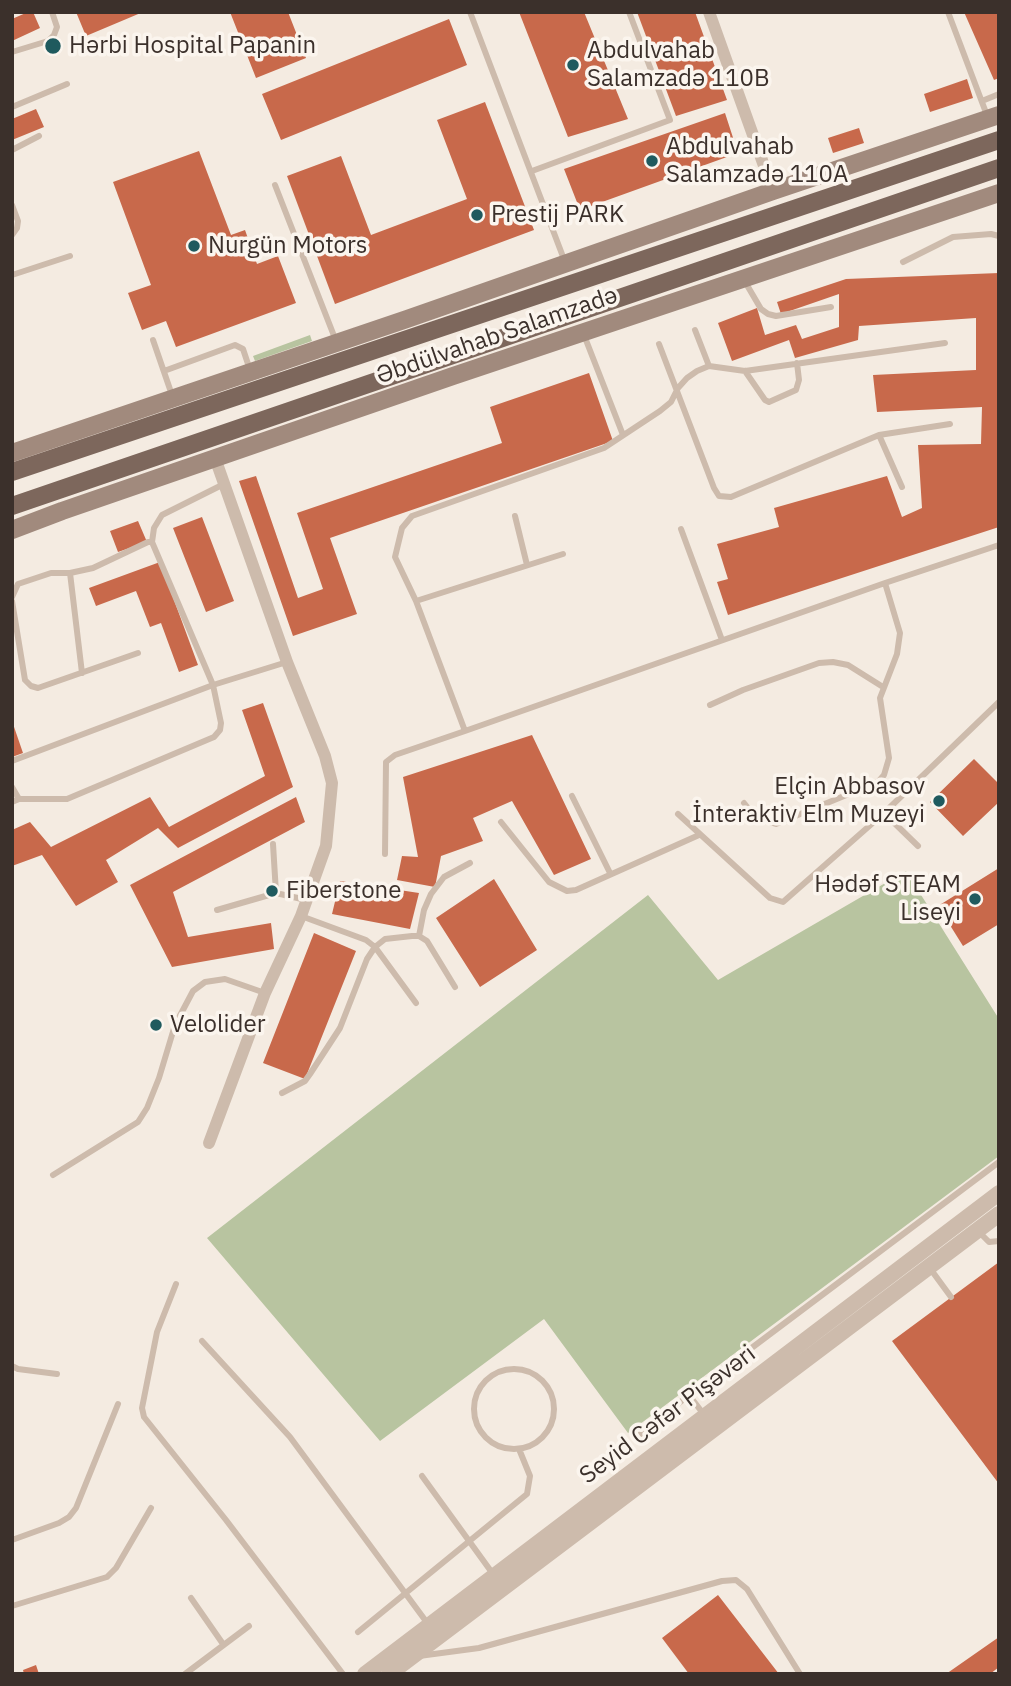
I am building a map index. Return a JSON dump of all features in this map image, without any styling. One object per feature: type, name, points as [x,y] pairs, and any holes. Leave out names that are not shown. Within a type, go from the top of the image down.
[{"type":"main road","name":"Əbdülvahab Salamzadə","points":[[12,453],[994,117]]},
{"type":"main road","name":"Əbdülvahab Salamzadə","points":[[12,472],[999,140]]},
{"type":"main road","name":"Əbdülvahab Salamzadə","points":[[12,506],[999,168]]},
{"type":"main road","name":"Əbdülvahab Salamzadə","points":[[12,530],[250,446],[999,192]]},
{"type":"main road","points":[[228,380],[267,386]]},
{"type":"main road","points":[[250,446],[282,413]]},
{"type":"main road","points":[[94,445],[126,414]]},
{"type":"main road","points":[[104,474],[151,480]]},
{"type":"street","points":[[709,12],[773,191]]},
{"type":"street","points":[[209,1143],[265,993],[301,916],[327,846],[331,815],[331,783],[326,755],[287,662],[215,458]]},
{"type":"street","name":"Seyid Cəfər Pişəvəri","points":[[365,1674],[999,1193]]},
{"type":"street","name":"Seyid Cəfər Pişəvəri","points":[[389,1674],[999,1214]]},
{"type":"lane","points":[[12,52],[48,41],[54,36],[57,27],[52,12]]},
{"type":"lane","points":[[470,12],[565,262]]},
{"type":"lane","points":[[532,171],[670,120],[629,12]]},
{"type":"lane","points":[[948,12],[982,101],[994,117]]},
{"type":"lane","points":[[12,107],[67,84]]},
{"type":"lane","points":[[982,101],[999,94]]},
{"type":"lane","points":[[12,150],[39,135]]},
{"type":"lane","points":[[275,185],[337,343]]},
{"type":"lane","points":[[12,205],[18,221],[12,235]]},
{"type":"lane","points":[[904,262],[953,237],[991,234],[999,236]]},
{"type":"lane","points":[[12,275],[70,256]]},
{"type":"lane","points":[[743,279],[761,309],[768,314],[776,316],[831,307]]},
{"type":"lane","points":[[695,330],[709,366]]},
{"type":"lane","points":[[583,332],[622,435]]},
{"type":"lane","points":[[153,340],[173,398]]},
{"type":"lane","points":[[465,732],[416,601],[395,557],[402,528],[412,516],[604,448],[660,411],[671,402],[678,388],[696,371],[709,366],[745,371],[946,342]]},
{"type":"lane","points":[[659,344],[719,496],[730,498],[879,435],[950,424]]},
{"type":"lane","points":[[164,371],[235,345],[243,349],[251,372]]},
{"type":"lane","points":[[745,371],[769,402],[796,390],[799,380],[797,363]]},
{"type":"lane","points":[[879,435],[902,487]]},
{"type":"lane","points":[[12,787],[16,801],[67,799],[214,737],[220,730],[222,723],[213,685],[152,542],[162,515],[224,484]]},
{"type":"lane","points":[[515,516],[527,565]]},
{"type":"lane","points":[[681,529],[722,640]]},
{"type":"lane","points":[[138,653],[38,688],[31,686],[25,680],[12,599],[18,584],[51,573],[70,573],[93,568],[152,542]]},
{"type":"lane","points":[[385,854],[386,762],[395,755],[999,545]]},
{"type":"lane","points":[[416,601],[564,554]]},
{"type":"lane","points":[[70,573],[82,673]]},
{"type":"lane","points":[[744,803],[756,818],[776,824],[878,782],[884,775],[889,758],[880,706],[883,687],[897,654],[900,633],[885,583]]},
{"type":"lane","points":[[12,761],[213,685],[287,662]]},
{"type":"lane","points":[[710,705],[743,690],[819,663],[848,665],[883,687]]},
{"type":"lane","points":[[678,814],[770,898],[783,902],[884,813],[999,702]]},
{"type":"lane","points":[[572,796],[610,873]]},
{"type":"lane","points":[[884,813],[918,846]]},
{"type":"lane","points":[[501,822],[555,886],[567,891],[576,890],[699,835]]},
{"type":"lane","points":[[273,844],[276,893]]},
{"type":"lane","points":[[419,936],[424,910],[431,894],[444,877],[470,863]]},
{"type":"lane","points":[[217,910],[276,893],[306,900]]},
{"type":"lane","points":[[301,916],[356,934],[375,947],[416,1003]]},
{"type":"lane","points":[[282,1093],[305,1080],[340,1028],[367,958],[385,939],[419,936],[427,941],[456,987]]},
{"type":"lane","points":[[52,1175],[138,1122],[159,1078],[174,1025],[193,991],[205,982],[225,979],[265,993]]},
{"type":"lane","points":[[638,1437],[689,1395],[999,1162]]},
{"type":"lane","points":[[976,1230],[989,1242],[999,1241]]},
{"type":"lane","points":[[928,1266],[951,1297]]},
{"type":"lane","points":[[176,1284],[157,1332],[142,1408],[144,1418],[226,1520],[343,1674]]},
{"type":"lane","points":[[202,1341],[290,1437],[429,1625]]},
{"type":"lane","points":[[12,1366],[57,1374]]},
{"type":"lane","points":[[510,1368],[530,1371],[545,1382],[551,1391],[555,1410],[554,1420],[544,1437],[519,1449],[499,1447],[483,1435],[475,1418],[475,1398],[485,1381],[501,1370],[510,1368]]},
{"type":"lane","points":[[689,1395],[705,1416]]},
{"type":"lane","points":[[12,1540],[69,1517],[76,1508],[118,1404]]},
{"type":"lane","points":[[358,1632],[527,1494],[530,1476],[519,1449]]},
{"type":"lane","points":[[422,1476],[494,1576]]},
{"type":"lane","points":[[12,1606],[107,1577],[116,1568],[151,1508]]},
{"type":"lane","points":[[410,1658],[479,1648],[736,1580],[747,1589],[800,1674]]},
{"type":"lane","points":[[191,1598],[223,1644]]},
{"type":"lane","points":[[186,1674],[249,1626]]},
{"type":"green space","points":[[310,335],[312,341],[255,361],[253,356]]},
{"type":"green space","points":[[906,871],[999,1019],[999,1156],[628,1433],[544,1319],[380,1441],[207,1238],[648,895],[718,980]]},
{"type":"building","points":[[33,12],[40,28],[12,41],[12,19]]},
{"type":"building","points":[[76,12],[143,12],[86,36]]},
{"type":"building","points":[[230,12],[288,12],[306,58],[256,78]]},
{"type":"building","name":"Abdulvahab Salamzadə 110B","points":[[519,12],[584,12],[628,119],[568,137]]},
{"type":"building","points":[[637,12],[695,12],[727,100],[676,116]]},
{"type":"building","points":[[964,12],[999,12],[999,78],[994,80]]},
{"type":"building","points":[[449,19],[467,65],[281,140],[262,94]]},
{"type":"building","points":[[967,79],[973,98],[930,112],[924,94]]},
{"type":"building","name":"Prestij PARK","points":[[485,102],[534,230],[335,304],[287,176],[341,156],[371,235],[467,199],[437,120]]},
{"type":"building","points":[[36,109],[44,127],[12,140],[12,119]]},
{"type":"building","name":"Abdulvahab Salamzadə 110A","points":[[725,113],[738,153],[580,210],[564,169]]},
{"type":"building","points":[[859,128],[864,143],[833,153],[828,138]]},
{"type":"building","name":"Nurgün Motors","points":[[199,151],[231,235],[245,230],[257,264],[278,256],[296,303],[176,347],[166,321],[142,330],[128,293],[151,285],[113,182]]},
{"type":"building","points":[[999,273],[999,527],[728,615],[717,582],[728,579],[717,544],[779,527],[774,508],[887,476],[902,517],[922,508],[918,445],[981,444],[982,407],[877,412],[873,375],[976,370],[976,318],[859,326],[858,340],[795,358],[789,340],[732,361],[718,323],[757,308],[765,335],[796,325],[802,339],[839,327],[839,294],[781,314],[777,302],[846,279]]},
{"type":"building","points":[[589,373],[613,441],[330,538],[357,614],[293,636],[239,481],[256,476],[298,598],[323,589],[297,513],[502,443],[490,407]]},
{"type":"building","points":[[202,517],[234,601],[206,612],[173,528]]},
{"type":"building","points":[[138,521],[147,542],[118,552],[110,531]]},
{"type":"building","points":[[160,562],[198,665],[179,672],[161,623],[150,627],[136,591],[96,606],[89,588]]},
{"type":"building","points":[[263,703],[293,787],[178,848],[158,828],[106,860],[118,882],[76,906],[42,855],[12,866],[12,830],[30,822],[51,847],[150,797],[169,827],[265,776],[242,710]]},
{"type":"building","points":[[12,721],[23,753],[12,757]]},
{"type":"building","points":[[532,735],[591,859],[554,875],[512,801],[473,818],[483,841],[441,856],[435,887],[397,880],[402,856],[418,857],[403,777]]},
{"type":"building","points":[[974,759],[999,784],[999,802],[963,836],[930,802]]},
{"type":"building","points":[[296,797],[305,822],[173,892],[188,937],[271,923],[274,949],[172,967],[130,885]]},
{"type":"building","points":[[999,868],[999,924],[963,946],[938,906]]},
{"type":"building","points":[[494,879],[537,950],[480,987],[436,918]]},
{"type":"building","points":[[340,881],[419,893],[410,929],[332,914]]},
{"type":"building","points":[[314,933],[356,951],[305,1079],[263,1063]]},
{"type":"building","points":[[999,1262],[999,1484],[892,1341]]},
{"type":"building","points":[[718,1595],[779,1674],[689,1674],[662,1638]]},
{"type":"building","points":[[999,1637],[999,1667],[990,1674],[946,1674]]},
{"type":"building","points":[[36,1665],[39,1674],[24,1674],[23,1670]]},
{"type":"place","name":"Hərbi Hospital Papanin","points":[[53,46]]},
{"type":"place","name":"Abdulvahab Salamzadə 110B","points":[[573,65]]},
{"type":"place","name":"Abdulvahab Salamzadə 110A","points":[[652,161]]},
{"type":"place","name":"Prestij PARK","points":[[477,215]]},
{"type":"place","name":"Nurgün Motors","points":[[194,246]]},
{"type":"place","name":"Elçin Abbasov İnteraktiv Elm Muzeyi","points":[[939,801]]},
{"type":"place","name":"Fiberstone","points":[[272,891]]},
{"type":"place","name":"Hədəf STEAM Liseyi","points":[[975,899]]},
{"type":"place","name":"Velolider","points":[[156,1025]]}]
